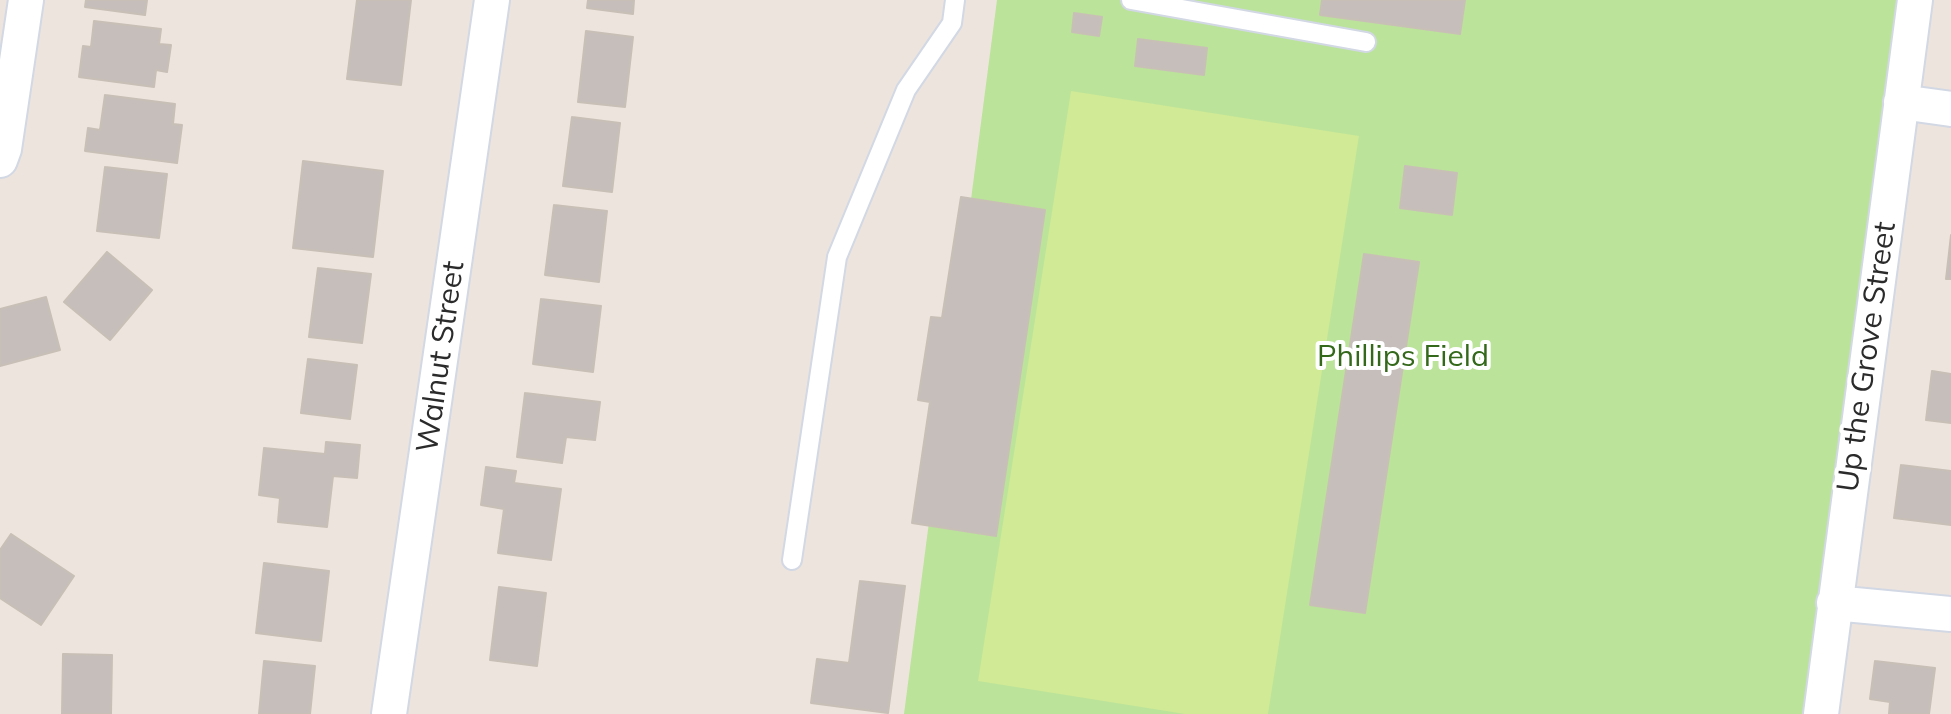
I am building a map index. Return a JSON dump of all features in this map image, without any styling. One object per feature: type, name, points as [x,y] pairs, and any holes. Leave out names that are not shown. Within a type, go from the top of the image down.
[{"type":"street","points":[[0,160],[26,0]]},
{"type":"street","name":"Walnut Street","points":[[389,714],[492,0]]},
{"type":"street","name":"Up the Grove Street","points":[[1821,714],[1915,0]]},
{"type":"street","points":[[1901,102],[1951,109]]},
{"type":"street","points":[[1834,603],[1951,614]]},
{"type":"lane","points":[[792,560],[837,257],[906,90],[952,23],[955,0]]},
{"type":"lane","points":[[1131,0],[1366,42]]},
{"type":"green space","name":"Phillips Field","points":[[997,0],[1903,0],[1809,714],[904,714]]},
{"type":"green space","points":[[1071,91],[1359,136],[1268,714],[1185,714],[978,681]]},
{"type":"building","points":[[86,0],[147,0],[145,15],[85,7]]},
{"type":"building","points":[[357,0],[411,0],[401,85],[347,79]]},
{"type":"building","points":[[588,0],[634,0],[633,14],[587,8]]},
{"type":"building","points":[[1322,0],[1465,0],[1460,34],[1320,15]]},
{"type":"building","points":[[1074,13],[1102,17],[1099,36],[1072,32]]},
{"type":"building","points":[[94,21],[161,29],[159,44],[171,45],[167,72],[156,70],[154,87],[79,77],[83,46],[91,47]]},
{"type":"building","points":[[586,31],[633,37],[625,107],[578,102]]},
{"type":"building","points":[[1138,39],[1207,48],[1204,75],[1135,66]]},
{"type":"building","points":[[105,95],[175,104],[173,124],[182,125],[177,163],[85,151],[88,128],[100,130]]},
{"type":"building","points":[[572,117],[620,123],[612,192],[563,186]]},
{"type":"building","points":[[303,161],[383,171],[373,257],[293,248]]},
{"type":"building","points":[[1405,166],[1457,173],[1452,215],[1400,208]]},
{"type":"building","points":[[105,167],[167,174],[159,238],[97,231]]},
{"type":"building","points":[[961,197],[1045,210],[996,536],[912,523],[930,402],[918,400],[931,317],[942,318]]},
{"type":"building","points":[[554,205],[607,211],[599,282],[545,275]]},
{"type":"building","points":[[1951,235],[1951,279],[1946,279]]},
{"type":"building","points":[[107,252],[152,290],[110,340],[64,302]]},
{"type":"building","points":[[1364,254],[1419,262],[1365,613],[1310,605]]},
{"type":"building","points":[[318,268],[371,274],[362,343],[309,337]]},
{"type":"building","points":[[46,297],[60,350],[0,366],[0,309]]},
{"type":"building","points":[[541,299],[601,306],[593,372],[533,364]]},
{"type":"building","points":[[308,359],[357,365],[350,419],[301,413]]},
{"type":"building","points":[[1932,371],[1951,374],[1951,423],[1926,420]]},
{"type":"building","points":[[525,393],[600,402],[595,440],[566,437],[562,463],[517,457]]},
{"type":"building","points":[[326,442],[360,445],[357,478],[333,476],[327,527],[278,522],[280,498],[259,495],[264,448],[325,454]]},
{"type":"building","points":[[1901,465],[1951,471],[1951,525],[1894,518]]},
{"type":"building","points":[[486,467],[516,471],[514,483],[561,489],[551,560],[498,553],[504,509],[481,505]]},
{"type":"building","points":[[11,534],[74,576],[41,625],[0,598],[0,550]]},
{"type":"building","points":[[264,563],[329,571],[321,641],[256,633]]},
{"type":"building","points":[[860,581],[905,586],[888,713],[811,703],[817,659],[849,663]]},
{"type":"building","points":[[499,587],[546,593],[537,666],[490,660]]},
{"type":"building","points":[[63,654],[112,655],[111,714],[62,714]]},
{"type":"building","points":[[264,661],[315,666],[310,714],[259,714]]},
{"type":"building","points":[[1875,661],[1935,668],[1929,714],[1889,714],[1890,702],[1870,699]]}]
